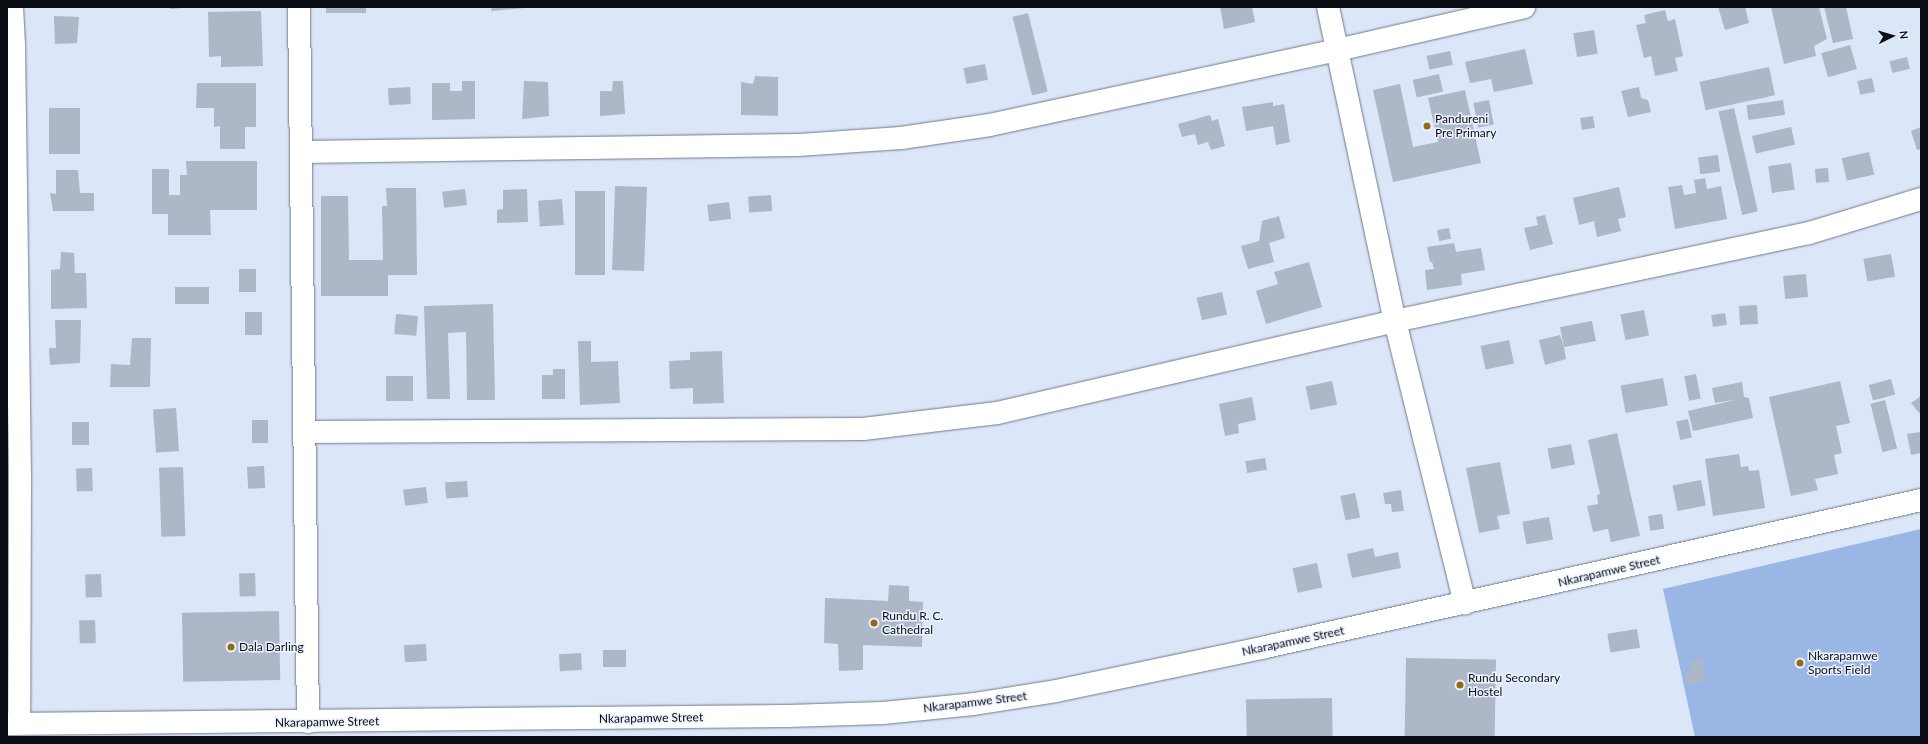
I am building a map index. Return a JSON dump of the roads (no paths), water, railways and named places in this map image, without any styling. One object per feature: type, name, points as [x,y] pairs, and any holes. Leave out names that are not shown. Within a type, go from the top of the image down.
[{"type":"street","points":[[12,7],[14,46],[20,485],[13,724]]},
{"type":"street","points":[[299,7],[308,722]]},
{"type":"street","points":[[1328,7],[1395,321],[1465,603]]},
{"type":"street","points":[[301,152],[798,145],[901,138],[990,125],[1338,50],[1524,7]]},
{"type":"street","points":[[305,432],[863,429],[997,413],[1395,321],[1809,233],[1921,199]]},
{"type":"street","name":"Nkarapamwe Street","points":[[13,724],[788,716],[883,713],[944,707],[1056,691],[1266,647],[1921,500]]},
{"type":"place","name":"Pandureni Pre Primary","points":[[1427,126]]},
{"type":"place","name":"Rundu R. C. Cathedral","points":[[874,623]]},
{"type":"place","name":"Dala Darling","points":[[231,647]]},
{"type":"place","name":"Nkarapamwe Sports Field","points":[[1800,663]]},
{"type":"place","name":"Rundu Secondary Hostel","points":[[1460,685]]}]
